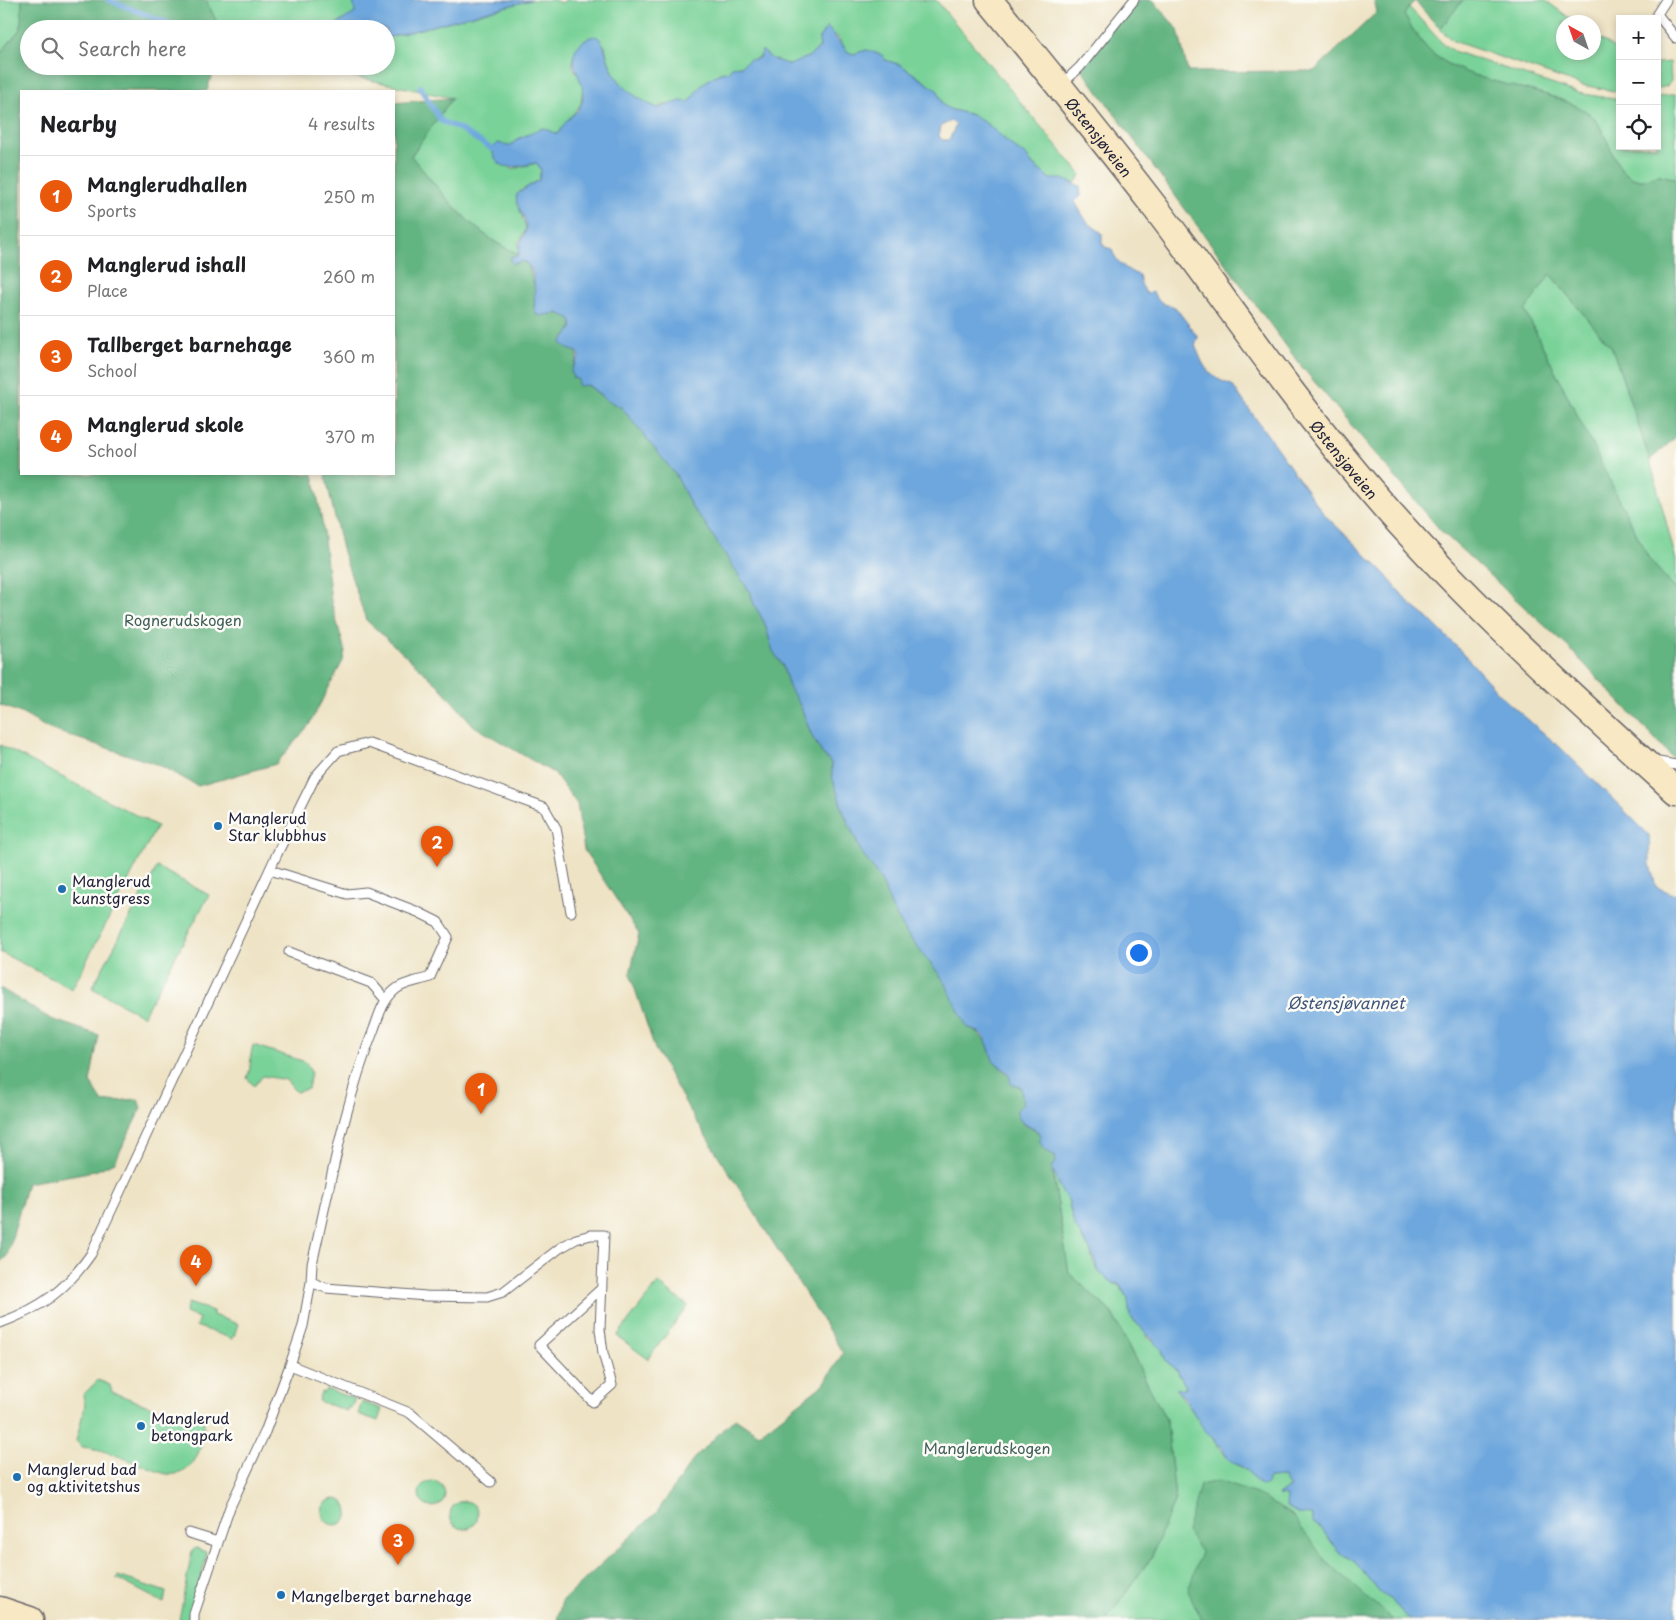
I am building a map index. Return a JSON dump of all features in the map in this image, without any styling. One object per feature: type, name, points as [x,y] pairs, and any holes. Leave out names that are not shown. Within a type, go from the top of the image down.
[{"type":"main road","name":"Østensjøveien","points":[[989,0],[1060,86],[1154,206],[1282,380],[1357,474],[1424,548],[1490,615],[1676,791]]},
{"type":"main road","points":[[0,1610],[30,1620]]},
{"type":"lane","name":"Østensjøveien","points":[[1060,86],[1080,67],[1134,0]]},
{"type":"lane","points":[[1666,0],[1657,14],[1676,38]]},
{"type":"lane","points":[[0,1323],[44,1303],[77,1274],[91,1254],[315,777],[338,751],[369,743],[544,807],[556,828],[571,912]]},
{"type":"lane","points":[[1643,761],[1676,765]]},
{"type":"lane","points":[[194,1620],[194,1614],[230,1507],[265,1432],[303,1326],[311,1282],[312,1264],[353,1089],[386,1000],[396,989],[403,985],[430,977],[448,937],[438,922],[418,912],[366,892],[347,894],[270,870]]},
{"type":"lane","points":[[288,952],[372,983],[386,1000]]},
{"type":"lane","points":[[311,1282],[326,1288],[426,1296],[487,1297],[503,1292],[560,1248],[576,1239],[591,1234],[604,1235],[602,1288],[600,1329],[602,1353],[612,1384],[593,1402],[539,1345],[602,1288]]},
{"type":"lane","points":[[290,1364],[410,1413],[491,1482]]},
{"type":"lane","points":[[189,1533],[218,1542]]},
{"type":"green space","points":[[0,0],[22,0],[20,29],[0,54]]},
{"type":"green space","name":"Rognerudskogen","points":[[22,0],[206,0],[216,20],[21,20]]},
{"type":"green space","points":[[206,0],[353,0],[356,13],[344,20],[216,20]]},
{"type":"green space","points":[[531,0],[554,0],[561,3],[566,0],[936,0],[1081,175],[1075,183],[1050,179],[1032,164],[1026,155],[1016,149],[987,124],[972,115],[949,109],[942,104],[938,91],[901,65],[885,60],[867,50],[853,54],[848,52],[836,35],[823,32],[819,38],[820,48],[808,57],[790,65],[761,56],[741,66],[732,67],[728,72],[721,72],[703,84],[689,102],[662,105],[658,108],[629,92],[616,77],[607,57],[605,46],[590,37],[582,43],[573,57],[573,67],[583,83],[581,104],[556,135],[543,128],[518,139],[510,146],[498,143],[512,169],[537,163],[541,170],[539,180],[519,192],[516,198],[526,229],[518,244],[519,254],[502,246],[473,225],[459,212],[411,156],[452,98],[347,75],[395,75],[395,36]]},
{"type":"green space","points":[[1134,0],[1153,0],[1178,30],[1188,72],[1314,71],[1377,12],[1374,0],[1463,0],[1440,29],[1415,1],[1404,15],[1427,48],[1437,57],[1454,67],[1491,80],[1548,95],[1584,110],[1600,126],[1615,159],[1629,176],[1639,180],[1645,180],[1658,175],[1676,178],[1676,437],[1650,460],[1612,348],[1550,274],[1525,311],[1649,559],[1676,590],[1676,761],[1568,647],[1441,531],[1301,366],[1080,67]]},
{"type":"green space","points":[[1463,0],[1545,0],[1565,15],[1556,15],[1556,60],[1601,60],[1601,40],[1616,49],[1616,91],[1581,85],[1453,41],[1440,29]]},
{"type":"green space","points":[[1409,7],[1444,45],[1456,52],[1578,93],[1616,99],[1616,150],[1661,150],[1661,96],[1676,94],[1676,178],[1658,175],[1645,180],[1639,180],[1629,176],[1615,159],[1600,126],[1584,110],[1548,95],[1491,80],[1454,67],[1432,53],[1404,15]]},
{"type":"green space","name":"Rognerudskogen","points":[[20,29],[20,75],[214,75],[207,90],[20,90],[20,475],[313,475],[322,521],[331,601],[345,651],[343,661],[309,725],[276,764],[198,786],[159,765],[49,729],[21,713],[0,705],[0,54]]},
{"type":"green space","points":[[1670,62],[1671,81],[1667,86],[1661,88],[1661,63]]},
{"type":"green space","name":"Manglerudskogen","points":[[452,98],[411,156],[447,199],[473,225],[502,246],[519,254],[514,257],[515,264],[521,261],[528,264],[535,288],[534,310],[537,315],[565,315],[572,322],[571,331],[563,338],[577,353],[571,371],[573,378],[578,378],[608,401],[621,407],[676,475],[693,509],[704,522],[751,594],[754,604],[765,624],[773,651],[783,666],[789,687],[800,705],[812,736],[822,753],[832,764],[832,776],[843,811],[861,851],[882,882],[891,906],[907,934],[943,979],[967,1026],[978,1032],[988,1045],[993,1060],[1021,1087],[1023,1104],[1017,1110],[1022,1123],[1041,1134],[1039,1140],[1045,1149],[1055,1156],[1056,1162],[1052,1168],[1069,1273],[1111,1312],[1167,1422],[1175,1499],[1151,1558],[1106,1620],[557,1620],[562,1601],[657,1512],[694,1458],[735,1418],[759,1434],[824,1384],[843,1353],[690,1111],[655,1049],[630,974],[639,934],[584,850],[577,804],[555,774],[474,726],[438,685],[366,620],[342,549],[325,475],[395,475],[395,103]]},
{"type":"green space","points":[[1550,274],[1612,348],[1650,460],[1676,560],[1676,590],[1649,559],[1525,311]]},
{"type":"green space","name":"Manglerud kunstgress","points":[[0,745],[157,826],[72,989],[0,952]]},
{"type":"green space","points":[[157,867],[209,895],[143,1016],[92,988]]},
{"type":"green space","points":[[0,988],[51,1019],[99,1035],[90,1082],[103,1102],[138,1099],[141,1108],[115,1162],[95,1171],[27,1183],[7,1256],[0,1262]]},
{"type":"green space","points":[[253,1045],[306,1062],[311,1072],[308,1089],[296,1092],[286,1080],[263,1076],[254,1086],[247,1078]]},
{"type":"green space","points":[[1052,1168],[1062,1193],[1068,1199],[1070,1210],[1082,1239],[1090,1249],[1093,1261],[1099,1272],[1116,1285],[1118,1284],[1128,1299],[1130,1316],[1146,1331],[1148,1337],[1162,1350],[1165,1358],[1177,1371],[1186,1387],[1178,1392],[1226,1456],[1232,1462],[1247,1470],[1259,1484],[1267,1482],[1268,1478],[1284,1477],[1290,1487],[1278,1495],[1286,1495],[1305,1513],[1312,1515],[1312,1522],[1321,1528],[1339,1552],[1355,1562],[1380,1593],[1391,1600],[1410,1620],[1106,1620],[1151,1558],[1175,1499],[1167,1422],[1112,1313],[1069,1273]]},
{"type":"green space","points":[[658,1283],[688,1306],[648,1359],[617,1336]]},
{"type":"green space","points":[[188,1303],[213,1311],[213,1315],[238,1324],[233,1339],[196,1326],[199,1318],[185,1313]]},
{"type":"green space","name":"Manglerud betongpark","points":[[98,1380],[110,1385],[112,1392],[154,1408],[198,1415],[204,1421],[204,1430],[200,1448],[191,1465],[177,1474],[167,1474],[108,1452],[82,1447],[76,1441],[85,1405],[83,1395]]},
{"type":"green space","points":[[326,1389],[355,1399],[351,1408],[348,1407],[347,1411],[318,1401],[321,1392],[324,1393]]},
{"type":"green space","points":[[362,1402],[382,1409],[378,1421],[358,1414]]},
{"type":"green space","points":[[432,1481],[441,1485],[445,1494],[441,1503],[432,1507],[423,1503],[419,1494],[423,1485]]},
{"type":"green space","points":[[1219,1481],[1256,1494],[1292,1515],[1325,1560],[1393,1620],[1202,1620],[1188,1591],[1201,1552],[1187,1532],[1200,1485]]},
{"type":"green space","points":[[335,1499],[344,1503],[348,1512],[344,1521],[335,1525],[326,1521],[322,1512],[326,1503]]},
{"type":"green space","points":[[464,1501],[474,1505],[478,1515],[474,1525],[464,1529],[454,1525],[450,1515],[454,1505]]},
{"type":"green space","points":[[196,1548],[206,1552],[206,1560],[188,1620],[179,1620],[192,1551]]},
{"type":"green space","points":[[118,1576],[166,1592],[164,1603],[116,1578]]},
{"type":"water","points":[[353,0],[531,0],[395,36],[395,20],[343,20],[355,13]]},
{"type":"water","name":"Østensjøvannet","points":[[827,27],[848,52],[853,54],[867,50],[882,55],[885,60],[901,65],[938,91],[942,104],[949,109],[972,115],[987,124],[1016,149],[1026,155],[1032,164],[1050,179],[1062,179],[1080,186],[1081,196],[1075,202],[1087,222],[1102,233],[1102,243],[1105,247],[1112,249],[1122,265],[1139,275],[1146,293],[1153,292],[1156,298],[1164,304],[1175,307],[1198,337],[1195,345],[1204,366],[1217,379],[1232,385],[1323,513],[1384,573],[1410,604],[1429,619],[1460,650],[1503,698],[1562,749],[1649,835],[1650,864],[1656,887],[1676,895],[1676,1620],[1410,1620],[1391,1600],[1380,1593],[1355,1562],[1339,1552],[1321,1528],[1312,1522],[1312,1515],[1299,1514],[1286,1507],[1287,1496],[1278,1495],[1290,1488],[1284,1477],[1268,1478],[1267,1484],[1263,1486],[1255,1481],[1247,1470],[1228,1459],[1223,1449],[1203,1428],[1184,1397],[1176,1390],[1176,1388],[1183,1390],[1186,1387],[1177,1370],[1166,1361],[1162,1350],[1130,1316],[1128,1299],[1119,1284],[1113,1283],[1099,1272],[1090,1249],[1074,1225],[1068,1199],[1062,1193],[1052,1168],[1056,1162],[1055,1156],[1041,1145],[1041,1134],[1019,1119],[1017,1110],[1023,1104],[1021,1087],[1011,1084],[1009,1074],[993,1060],[983,1036],[978,1031],[967,1027],[943,979],[907,934],[891,906],[882,882],[861,851],[843,811],[832,776],[832,764],[822,753],[812,736],[800,705],[789,687],[783,666],[773,651],[765,624],[754,604],[751,594],[704,522],[693,509],[676,475],[621,407],[608,401],[588,385],[578,386],[578,379],[573,378],[571,371],[579,357],[578,352],[568,349],[561,343],[573,327],[571,319],[558,313],[539,316],[535,312],[534,283],[531,269],[522,261],[513,264],[510,259],[511,256],[517,257],[519,254],[526,228],[525,220],[518,206],[517,194],[539,180],[541,170],[537,163],[516,167],[504,166],[499,163],[492,149],[498,143],[510,146],[518,139],[543,128],[557,134],[579,109],[583,97],[583,89],[574,60],[577,47],[591,37],[598,37],[604,46],[612,71],[622,85],[635,96],[658,108],[681,101],[689,102],[699,88],[710,78],[728,72],[732,67],[741,66],[750,59],[755,60],[761,56],[762,50],[772,59],[790,65],[808,57],[820,48],[819,38]],"holes":[[[951,121],[956,125],[949,140],[942,140],[939,136],[941,126]]]},
{"type":"waterway","points":[[108,0],[160,20]]},
{"type":"waterway","points":[[420,87],[441,121],[460,129],[492,149]]},
{"type":"place","name":"Manglerud Star klubbhus","points":[[218,826]]},
{"type":"place","name":"Manglerud ishall","points":[[437,867]]},
{"type":"place","name":"Manglerud kunstgress","points":[[62,889]]},
{"type":"place","name":"Manglerudhallen","points":[[481,1114]]},
{"type":"place","name":"Manglerud skole","points":[[196,1286]]},
{"type":"place","name":"Manglerud betongpark","points":[[141,1426]]},
{"type":"place","name":"Manglerud bad og aktivitetshus","points":[[17,1477]]},
{"type":"place","name":"Tallberget barnehage","points":[[398,1565]]},
{"type":"place","name":"Mangelberget barnehage","points":[[281,1595]]}]
